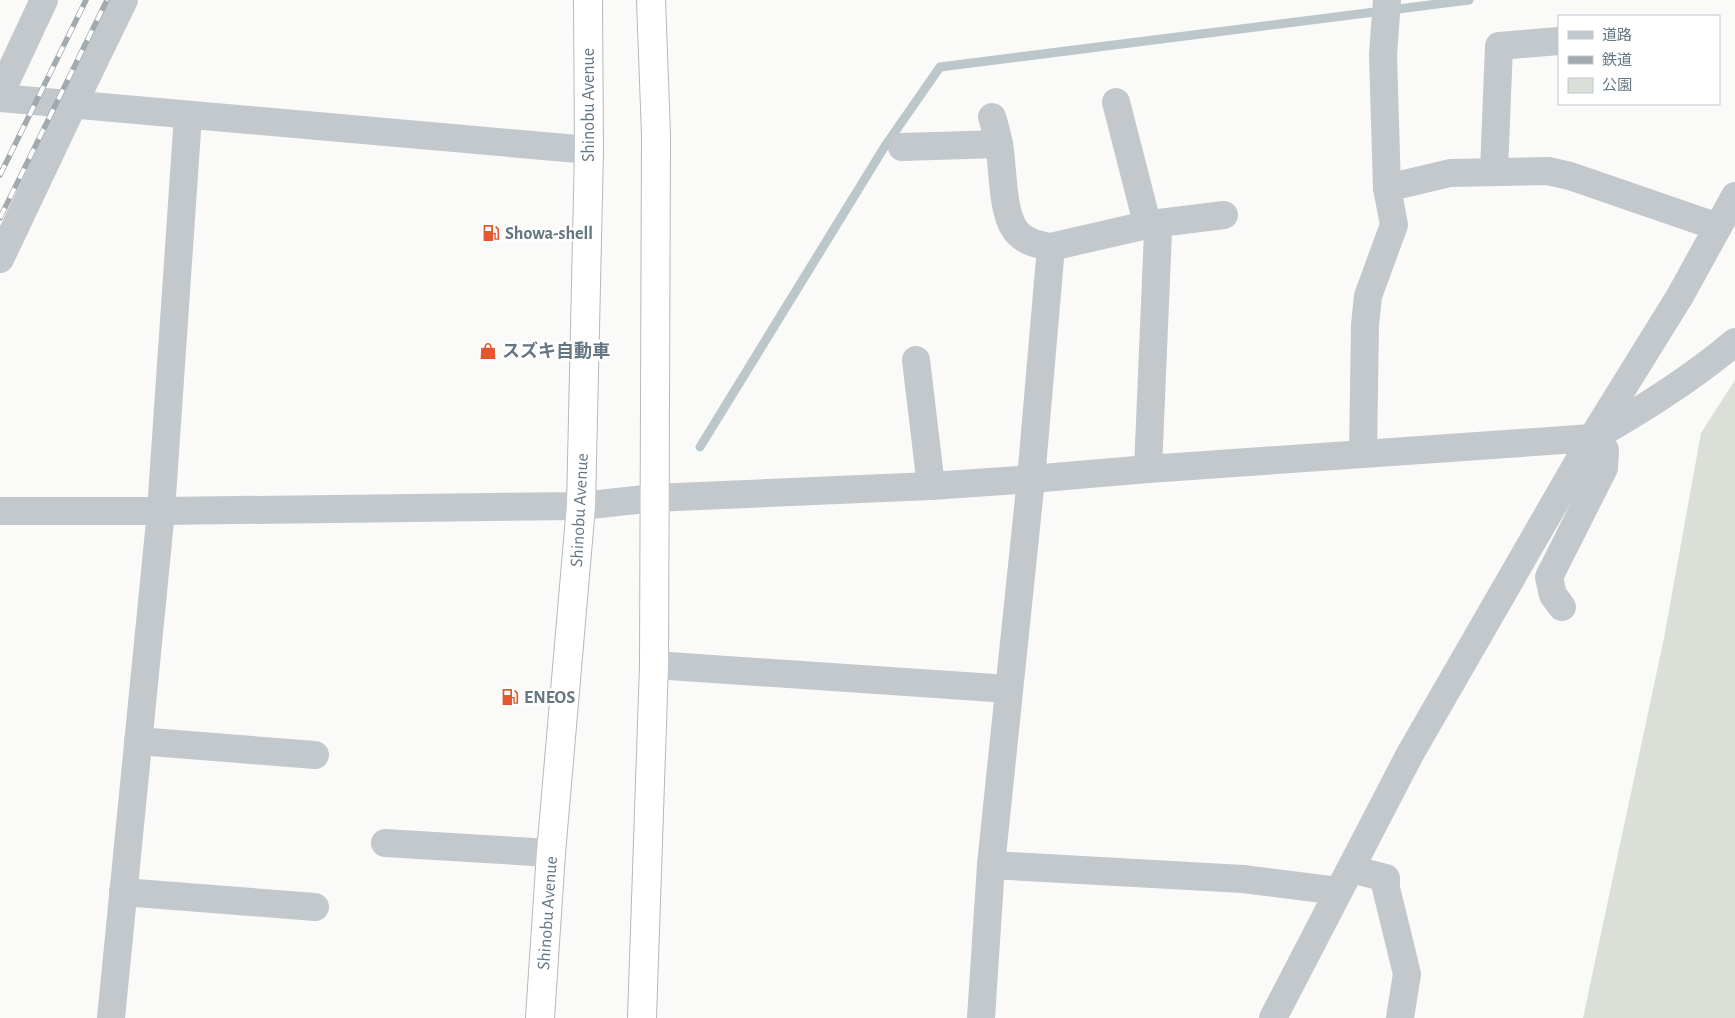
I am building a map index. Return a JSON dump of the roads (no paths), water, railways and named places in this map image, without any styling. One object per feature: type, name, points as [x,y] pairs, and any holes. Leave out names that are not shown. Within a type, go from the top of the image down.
[{"type":"highway","name":"Shinobu Avenue","points":[[540,1018],[551,853],[581,506],[589,150],[588,0]]},
{"type":"highway","points":[[642,1018],[654,665],[656,134],[651,0]]},
{"type":"street","points":[[0,94],[44,0]]},
{"type":"street","points":[[0,259],[72,105],[124,0]]},
{"type":"street","points":[[1362,454],[1365,325],[1368,296],[1394,225],[1387,188],[1383,55],[1386,0]]},
{"type":"street","points":[[1494,172],[1499,46],[1558,41]]},
{"type":"street","points":[[0,98],[589,150]]},
{"type":"street","points":[[1116,102],[1146,219],[1158,232],[1148,468]]},
{"type":"street","points":[[111,1018],[160,511],[188,116]]},
{"type":"street","points":[[992,117],[999,144],[1008,212],[1012,226],[1017,233],[1030,241],[1051,247],[1151,224],[1224,214]]},
{"type":"street","points":[[902,147],[999,144]]},
{"type":"street","points":[[1387,188],[1450,173],[1548,172],[1570,176],[1718,227]]},
{"type":"street","points":[[1273,1018],[1410,754],[1592,438],[1680,296],[1735,196]]},
{"type":"street","points":[[981,1018],[991,865],[1031,479],[1051,247]]},
{"type":"street","points":[[0,511],[581,506],[654,498],[931,486],[1148,468],[1592,438],[1628,418],[1704,368],[1735,342]]},
{"type":"street","points":[[916,360],[931,486]]},
{"type":"street","points":[[1562,606],[1553,595],[1549,577],[1604,468],[1605,450],[1592,438]]},
{"type":"street","points":[[654,665],[1009,689]]},
{"type":"street","points":[[138,741],[315,755]]},
{"type":"street","points":[[385,843],[551,853]]},
{"type":"street","points":[[991,865],[1243,879],[1344,880],[1386,878],[1386,888],[1407,974],[1400,1018]]},
{"type":"street","points":[[123,892],[315,907]]},
{"type":"waterway","points":[[700,447],[885,146],[940,67],[1469,0]]},
{"type":"railway","points":[[0,175],[86,0]]},
{"type":"railway","points":[[0,218],[107,0]]},
{"type":"place","name":"Showa-shell","points":[[491,233]]},
{"type":"place","name":"スズキ自動車","points":[[488,351]]},
{"type":"place","name":"ENEOS","points":[[510,697]]}]
